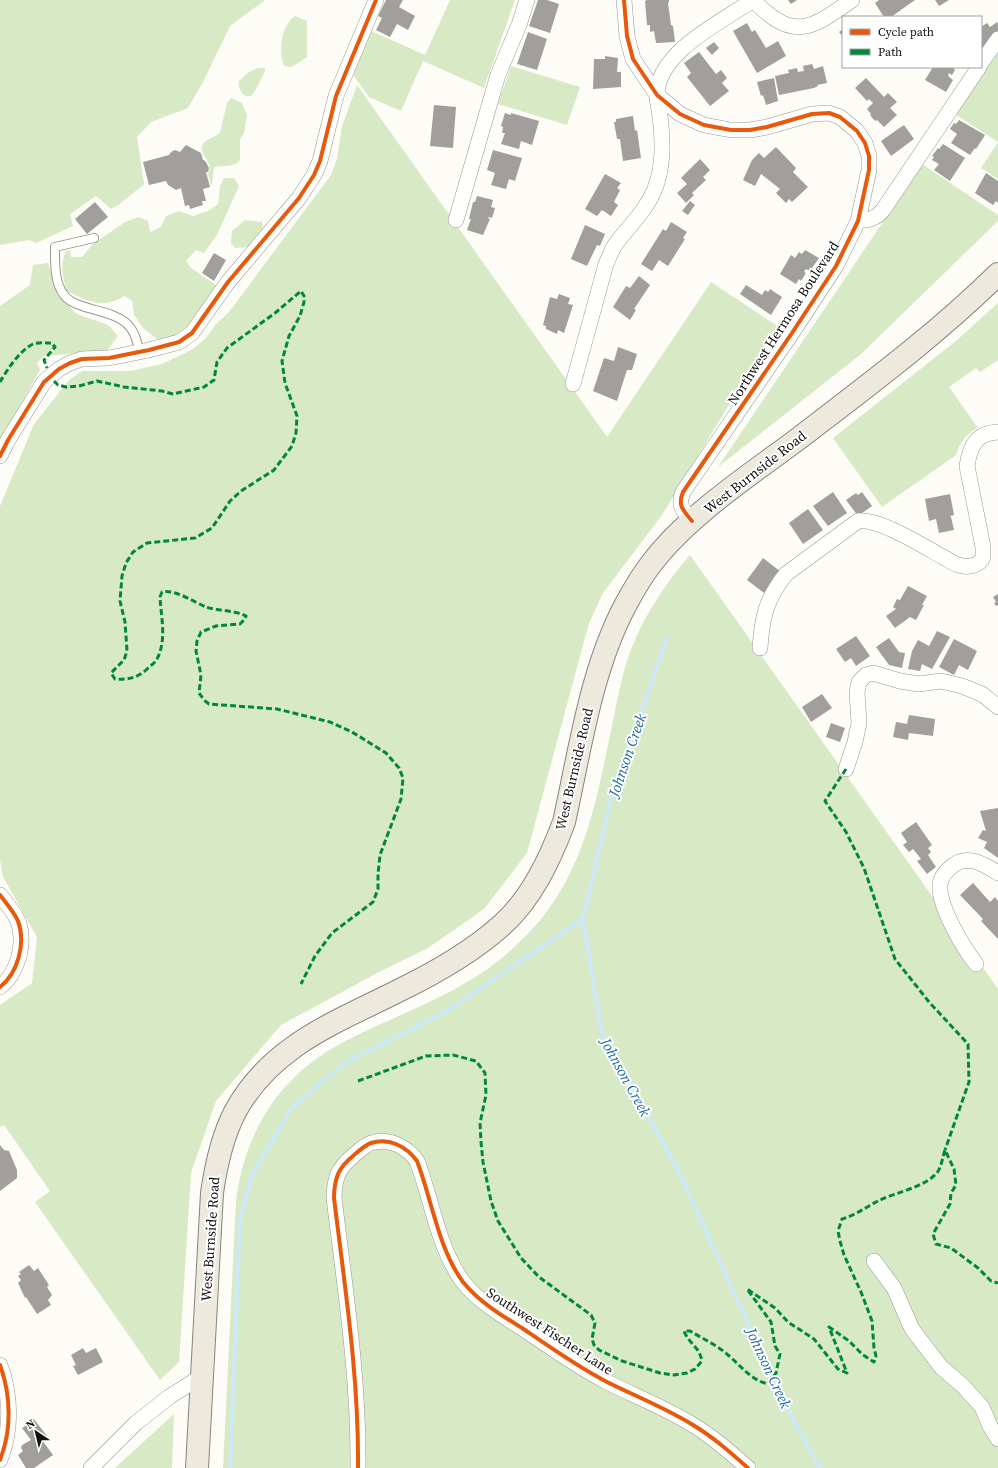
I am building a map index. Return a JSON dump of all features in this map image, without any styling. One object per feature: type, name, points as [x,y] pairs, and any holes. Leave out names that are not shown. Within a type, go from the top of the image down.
[{"type":"main road","name":"West Burnside Road","points":[[197,1468],[212,1193],[217,1160],[235,1112],[262,1075],[294,1046],[323,1027],[401,990],[456,960],[504,924],[543,870],[562,827],[593,691],[607,645],[616,622],[638,582],[651,564],[692,521],[728,491],[886,372],[974,298],[998,274]]},
{"type":"street","points":[[0,456],[38,391],[52,374],[70,363],[82,359],[109,358],[138,353],[179,342],[192,333],[240,266],[299,198],[314,175],[320,161],[336,96],[376,0]]},
{"type":"street","points":[[456,220],[498,75],[520,25],[527,0]]},
{"type":"street","name":"Northwest Hermosa Boulevard","points":[[624,0],[627,36],[633,59],[657,95],[680,114],[704,125],[732,130],[750,130],[767,128],[808,115],[829,113],[840,117],[857,131],[865,143],[869,156],[869,170],[858,221],[836,266],[683,492],[680,502],[681,506],[692,521]]},
{"type":"street","points":[[572,384],[606,264],[615,246],[640,216],[654,191],[663,155],[657,95],[658,86],[663,74],[678,52],[712,25],[753,0],[764,12],[774,19],[793,27],[805,27],[827,17],[852,0]]},
{"type":"street","points":[[982,62],[998,39]]},
{"type":"street","points":[[858,221],[874,218],[883,210],[978,68]]},
{"type":"street","points":[[760,648],[761,625],[769,599],[777,585],[786,574],[858,521],[866,520],[875,523],[913,540],[959,565],[970,566],[978,564],[982,557],[983,547],[967,466],[969,452],[975,442],[982,436],[998,432]]},
{"type":"street","points":[[846,770],[855,742],[859,723],[857,692],[859,682],[866,675],[873,673],[900,681],[919,684],[941,681],[962,686],[982,694],[998,706]]},
{"type":"street","points":[[976,964],[968,954],[947,914],[941,894],[941,880],[944,873],[950,867],[959,862],[968,860],[976,861],[998,873]]},
{"type":"street","points":[[0,895],[17,919],[21,932],[21,947],[16,964],[7,982],[0,987]]},
{"type":"street","name":"Southwest Fischer Lane","points":[[358,1468],[358,1440],[350,1322],[334,1198],[334,1186],[339,1172],[349,1159],[362,1148],[371,1143],[382,1141],[399,1145],[413,1155],[417,1161],[436,1223],[447,1252],[463,1281],[477,1297],[580,1367],[692,1424],[714,1439],[748,1468]]},
{"type":"street","points":[[874,1261],[894,1288],[912,1329],[941,1367],[963,1386],[982,1407],[990,1426],[998,1439]]},
{"type":"street","points":[[0,1365],[4,1375],[6,1433],[0,1460]]},
{"type":"street","points":[[91,1468],[136,1423],[169,1396],[202,1376]]},
{"type":"lane","points":[[94,238],[55,247],[56,270],[60,290],[64,296],[76,304],[123,320],[130,326],[137,340],[138,353]]},
{"type":"green space","points":[[0,0],[265,0],[230,26],[203,82],[188,108],[151,122],[137,137],[144,184],[120,204],[111,209],[96,196],[70,214],[73,226],[36,243],[29,240],[0,245]]},
{"type":"green space","points":[[450,0],[515,0],[484,88],[423,61],[401,111],[369,97],[351,72],[369,30],[425,55]]},
{"type":"green space","points":[[295,16],[307,21],[307,57],[292,67],[284,66],[281,52],[282,38],[290,20]]},
{"type":"green space","points":[[998,51],[998,142],[955,114]]},
{"type":"green space","points":[[511,66],[580,87],[567,125],[498,104]]},
{"type":"green space","points":[[258,68],[265,68],[265,71],[255,91],[251,96],[243,94],[239,87],[239,81],[249,72]]},
{"type":"green space","points":[[357,85],[607,437],[711,282],[777,326],[662,515],[603,593],[589,623],[527,853],[484,909],[428,948],[381,971],[281,1025],[216,1101],[191,1173],[179,1362],[160,1380],[35,1202],[50,1191],[4,1125],[0,1127],[0,1005],[32,983],[37,937],[3,877],[0,860],[0,506],[34,424],[69,380],[82,371],[130,371],[162,364],[193,349],[206,338],[216,324],[229,312],[331,175],[337,159],[342,126]]},
{"type":"green space","points":[[231,98],[242,103],[247,115],[244,133],[240,139],[240,160],[238,163],[232,165],[214,167],[211,186],[208,174],[209,165],[203,154],[202,147],[207,140],[220,133],[227,103]]},
{"type":"green space","points":[[998,142],[998,179],[981,168]]},
{"type":"green space","points":[[922,164],[998,215],[998,221],[860,355],[718,467]]},
{"type":"green space","points":[[224,178],[234,178],[239,186],[217,235],[204,253],[196,250],[186,261],[191,268],[216,285],[214,292],[186,332],[172,338],[157,339],[144,329],[134,315],[132,301],[125,296],[117,300],[102,303],[89,301],[67,291],[62,267],[66,251],[70,250],[71,257],[82,257],[93,244],[125,222],[139,217],[148,221],[150,232],[161,227],[166,216],[179,211],[193,216],[208,211],[218,204],[220,186]]},
{"type":"green space","points":[[245,220],[262,222],[264,231],[247,247],[235,248],[231,243],[232,231]]},
{"type":"green space","points":[[48,263],[57,294],[77,314],[108,325],[118,336],[107,351],[44,356],[37,363],[40,370],[0,441],[0,306],[30,285],[33,265]]},
{"type":"green space","points":[[998,303],[998,360],[980,372],[976,368],[949,387],[978,428],[964,439],[959,446],[956,455],[882,507],[833,438],[956,341]]},
{"type":"green space","points":[[690,555],[998,989],[998,1468],[223,1468],[236,1201],[246,1156],[264,1116],[290,1081],[307,1066],[326,1052],[344,1042],[436,999],[481,974],[506,955],[536,925],[554,902],[568,878],[588,826],[596,799],[626,664],[632,647],[657,598]]},
{"type":"green space","points":[[174,1414],[172,1468],[115,1468]]},
{"type":"building","points":[[386,0],[403,0],[399,7],[415,16],[408,30],[397,24],[390,37],[376,30],[382,18],[378,16]]},
{"type":"building","points":[[538,0],[547,0],[559,4],[550,33],[529,26]]},
{"type":"building","points":[[669,0],[668,3],[671,25],[673,26],[675,42],[656,43],[654,31],[650,32],[650,25],[647,25],[645,1]]},
{"type":"building","points":[[788,0],[797,0],[791,4]]},
{"type":"building","points":[[879,0],[915,0],[892,16],[883,16],[875,3]]},
{"type":"building","points":[[935,0],[949,0],[939,6]]},
{"type":"building","points":[[997,22],[998,34],[982,54],[982,26],[987,23],[990,27]]},
{"type":"building","points":[[747,23],[752,32],[755,30],[766,48],[778,41],[786,56],[757,73],[733,31]]},
{"type":"building","points":[[528,32],[547,39],[537,70],[517,64]]},
{"type":"building","points":[[714,42],[719,48],[712,55],[706,48]]},
{"type":"building","points":[[699,52],[716,74],[721,70],[727,78],[722,83],[729,91],[710,106],[687,77],[691,73],[684,63]]},
{"type":"building","points":[[605,56],[618,58],[617,72],[621,72],[621,87],[593,89],[594,59],[605,59]]},
{"type":"building","points":[[812,64],[814,69],[823,66],[827,83],[817,85],[818,86],[814,88],[779,95],[775,76],[789,73],[788,70],[797,68],[798,72],[804,71],[803,66]]},
{"type":"building","points":[[932,68],[953,68],[955,70],[952,75],[949,73],[948,76],[953,80],[946,92],[925,80]]},
{"type":"building","points":[[774,78],[778,101],[766,105],[763,95],[761,96],[757,82]]},
{"type":"building","points":[[866,78],[884,97],[888,93],[897,102],[890,108],[897,115],[884,127],[877,120],[875,121],[867,109],[873,103],[869,99],[867,101],[855,88]]},
{"type":"building","points":[[434,105],[456,107],[453,148],[430,146]]},
{"type":"building","points":[[505,113],[511,115],[511,113],[539,121],[532,145],[521,141],[519,149],[501,144],[505,133],[502,133],[503,127],[501,126]]},
{"type":"building","points":[[633,116],[635,131],[637,130],[641,158],[623,161],[620,139],[617,139],[614,122],[616,122],[616,119]]},
{"type":"building","points":[[959,120],[985,135],[970,155],[951,143],[957,134],[950,129],[954,123],[956,124]]},
{"type":"building","points":[[904,125],[914,139],[891,156],[881,141]]},
{"type":"building","points":[[943,144],[965,158],[950,181],[934,170],[939,164],[932,160],[934,157],[932,156]]},
{"type":"building","points":[[186,145],[201,153],[203,160],[209,168],[208,172],[206,172],[210,187],[203,189],[206,201],[202,201],[203,205],[190,209],[189,205],[185,206],[181,188],[176,190],[168,185],[166,181],[149,185],[143,162],[169,155],[175,150],[180,152]]},
{"type":"building","points":[[776,147],[796,168],[793,172],[808,187],[792,202],[789,199],[786,203],[776,193],[780,189],[761,174],[755,186],[743,180],[752,160],[759,153],[764,158]]},
{"type":"building","points":[[493,150],[522,158],[515,181],[509,179],[506,189],[491,185],[495,173],[487,170]]},
{"type":"building","points":[[700,159],[710,170],[703,177],[706,180],[692,193],[694,195],[686,203],[677,193],[687,184],[681,178]]},
{"type":"building","points":[[986,173],[998,181],[998,203],[996,201],[993,205],[975,193]]},
{"type":"building","points":[[605,174],[621,183],[617,188],[620,190],[614,202],[618,205],[611,216],[602,210],[597,216],[585,209]]},
{"type":"building","points":[[477,196],[493,200],[491,207],[495,208],[492,218],[488,218],[490,219],[483,235],[467,230],[471,219],[469,219],[473,202],[475,202]]},
{"type":"building","points":[[690,201],[695,205],[688,215],[682,211]]},
{"type":"building","points":[[95,202],[108,217],[87,234],[75,219]]},
{"type":"building","points":[[671,222],[687,232],[683,238],[685,239],[668,266],[659,260],[652,271],[641,264],[663,229],[666,231]]},
{"type":"building","points":[[585,225],[605,234],[600,246],[597,245],[587,266],[571,259]]},
{"type":"building","points":[[805,250],[819,258],[810,271],[806,269],[804,272],[806,273],[801,281],[799,279],[796,284],[780,274],[791,255],[795,258],[799,252],[802,254]]},
{"type":"building","points":[[214,253],[226,260],[214,281],[202,273]]},
{"type":"building","points":[[639,276],[650,285],[634,309],[636,310],[630,320],[613,307],[626,286],[630,288]]},
{"type":"building","points":[[746,285],[762,295],[765,290],[768,292],[770,289],[782,297],[771,315],[740,294]]},
{"type":"building","points":[[559,294],[570,298],[568,304],[573,305],[564,333],[558,330],[557,334],[546,329],[546,326],[543,325],[550,297],[557,299]]},
{"type":"building","points":[[618,347],[637,354],[632,370],[627,370],[617,401],[593,391],[604,358],[614,361]]},
{"type":"building","points":[[833,492],[847,513],[828,526],[813,506]]},
{"type":"building","points":[[862,492],[872,506],[858,516],[846,500],[856,493],[858,495]]},
{"type":"building","points":[[950,494],[954,515],[950,516],[954,530],[939,533],[936,519],[929,521],[925,499]]},
{"type":"building","points":[[808,509],[823,530],[803,544],[789,523]]},
{"type":"building","points":[[763,558],[781,572],[764,593],[747,580]]},
{"type":"building","points":[[908,586],[927,596],[916,620],[910,617],[895,628],[886,616],[896,609],[893,607],[897,599],[900,600]]},
{"type":"building","points":[[998,594],[998,605],[996,606],[994,603],[996,602],[993,597]]},
{"type":"building","points":[[937,631],[950,637],[932,669],[922,664],[920,671],[908,669],[912,651],[918,640],[929,646]]},
{"type":"building","points":[[856,636],[870,656],[856,666],[851,658],[845,662],[836,649]]},
{"type":"building","points":[[889,638],[899,652],[905,653],[902,668],[889,665],[876,647]]},
{"type":"building","points":[[954,639],[977,651],[968,670],[959,665],[954,675],[939,667]]},
{"type":"building","points":[[822,694],[832,708],[811,722],[802,707]]},
{"type":"building","points":[[909,715],[935,719],[933,736],[909,733],[908,740],[893,737],[896,722],[907,724]]},
{"type":"building","points":[[831,723],[845,728],[840,742],[826,737]]},
{"type":"building","points":[[998,808],[998,858],[984,848],[987,842],[978,838],[983,830],[986,831],[980,811]]},
{"type":"building","points":[[916,822],[932,845],[928,848],[931,852],[928,855],[936,867],[927,874],[917,861],[921,859],[918,855],[913,849],[909,852],[903,845],[907,842],[901,833]]},
{"type":"building","points":[[973,883],[990,902],[995,897],[998,901],[998,939],[981,921],[983,919],[960,895]]},
{"type":"building","points":[[0,1145],[4,1150],[9,1151],[17,1170],[17,1178],[0,1191]]},
{"type":"building","points":[[29,1265],[34,1271],[38,1268],[49,1285],[47,1287],[52,1295],[48,1300],[51,1305],[37,1314],[26,1297],[25,1298],[18,1283],[21,1280],[18,1276],[21,1274],[19,1272]]},
{"type":"building","points":[[83,1348],[86,1353],[96,1348],[103,1362],[78,1375],[73,1366],[76,1365],[71,1355]]},
{"type":"building","points":[[33,1418],[47,1436],[42,1440],[53,1455],[34,1468],[26,1468],[18,1455],[23,1451],[21,1448],[22,1445],[31,1440],[22,1428]]},
{"type":"waterway","name":"Johnson Creek","points":[[667,637],[611,799],[583,919],[602,1034],[679,1172],[784,1403],[820,1468]]},
{"type":"waterway","points":[[230,1468],[240,1219],[252,1175],[291,1109],[325,1079],[352,1059],[447,1011],[583,919]]},
{"type":"marked path","points":[[54,381],[58,385],[66,387],[79,386],[97,381],[124,387],[162,391],[173,394],[204,387],[214,380],[217,362],[227,348],[275,313],[301,291],[304,296],[300,316],[289,336],[282,361],[285,383],[297,416],[296,433],[292,446],[274,470],[241,491],[230,501],[212,528],[195,538],[147,543],[133,552],[126,563],[122,576],[120,601],[125,622],[127,651],[124,660],[111,673],[115,679],[132,678],[143,673],[156,660],[160,652],[163,636],[160,597],[162,592],[173,592],[206,607],[242,614],[246,616],[240,624],[216,626],[201,632],[197,641],[196,651],[201,675],[199,693],[204,700],[209,704],[277,709],[330,722],[352,732],[386,753],[399,768],[403,778],[401,799],[380,855],[378,889],[373,902],[332,933],[315,956],[301,984]]},
{"type":"marked path","points":[[0,382],[19,355],[35,343],[52,343],[55,347],[44,360],[47,368]]},
{"type":"marked path","points":[[846,769],[825,801],[846,832],[864,868],[895,959],[929,1002],[968,1044],[969,1082],[945,1150]]},
{"type":"marked path","points":[[358,1081],[426,1056],[453,1055],[476,1061],[485,1073],[486,1095],[480,1123],[481,1142],[483,1162],[491,1201],[498,1221],[521,1258],[539,1277],[591,1315],[595,1323],[592,1339],[594,1345],[599,1350],[622,1361],[660,1373],[674,1375],[687,1373],[695,1369],[702,1361],[699,1352],[688,1339],[684,1331],[690,1331],[724,1351],[751,1376],[768,1384],[776,1373],[780,1354],[775,1346],[771,1322],[747,1289],[775,1308],[788,1322],[814,1339],[838,1369],[847,1373],[829,1327],[849,1341],[863,1355],[874,1362],[876,1356],[872,1321],[844,1255],[838,1231],[842,1219],[878,1201],[917,1186],[931,1178],[937,1173],[945,1150],[954,1169],[956,1185],[951,1193],[950,1204],[933,1234],[936,1244],[951,1248],[978,1268],[991,1281],[998,1283]]},
{"type":"cycle path","points":[[0,456],[8,440],[44,382],[59,369],[82,359],[109,358],[179,342],[192,333],[228,282],[299,198],[314,175],[320,161],[336,96],[376,0]]},
{"type":"cycle path","points":[[624,0],[627,36],[633,59],[657,95],[680,114],[704,125],[731,130],[750,130],[767,127],[812,114],[829,113],[840,117],[857,131],[865,143],[869,156],[869,170],[858,221],[836,266],[683,492],[681,497],[681,505],[692,521]]},
{"type":"cycle path","points":[[0,895],[18,921],[21,939],[21,948],[16,966],[12,974],[0,987]]},
{"type":"cycle path","points":[[358,1468],[358,1434],[354,1367],[334,1192],[338,1174],[347,1161],[362,1148],[378,1141],[397,1144],[408,1151],[417,1161],[441,1239],[454,1269],[470,1290],[484,1303],[586,1370],[607,1382],[683,1419],[721,1445],[748,1468]]},
{"type":"cycle path","points":[[0,1365],[4,1376],[9,1412],[7,1437],[0,1460]]}]
